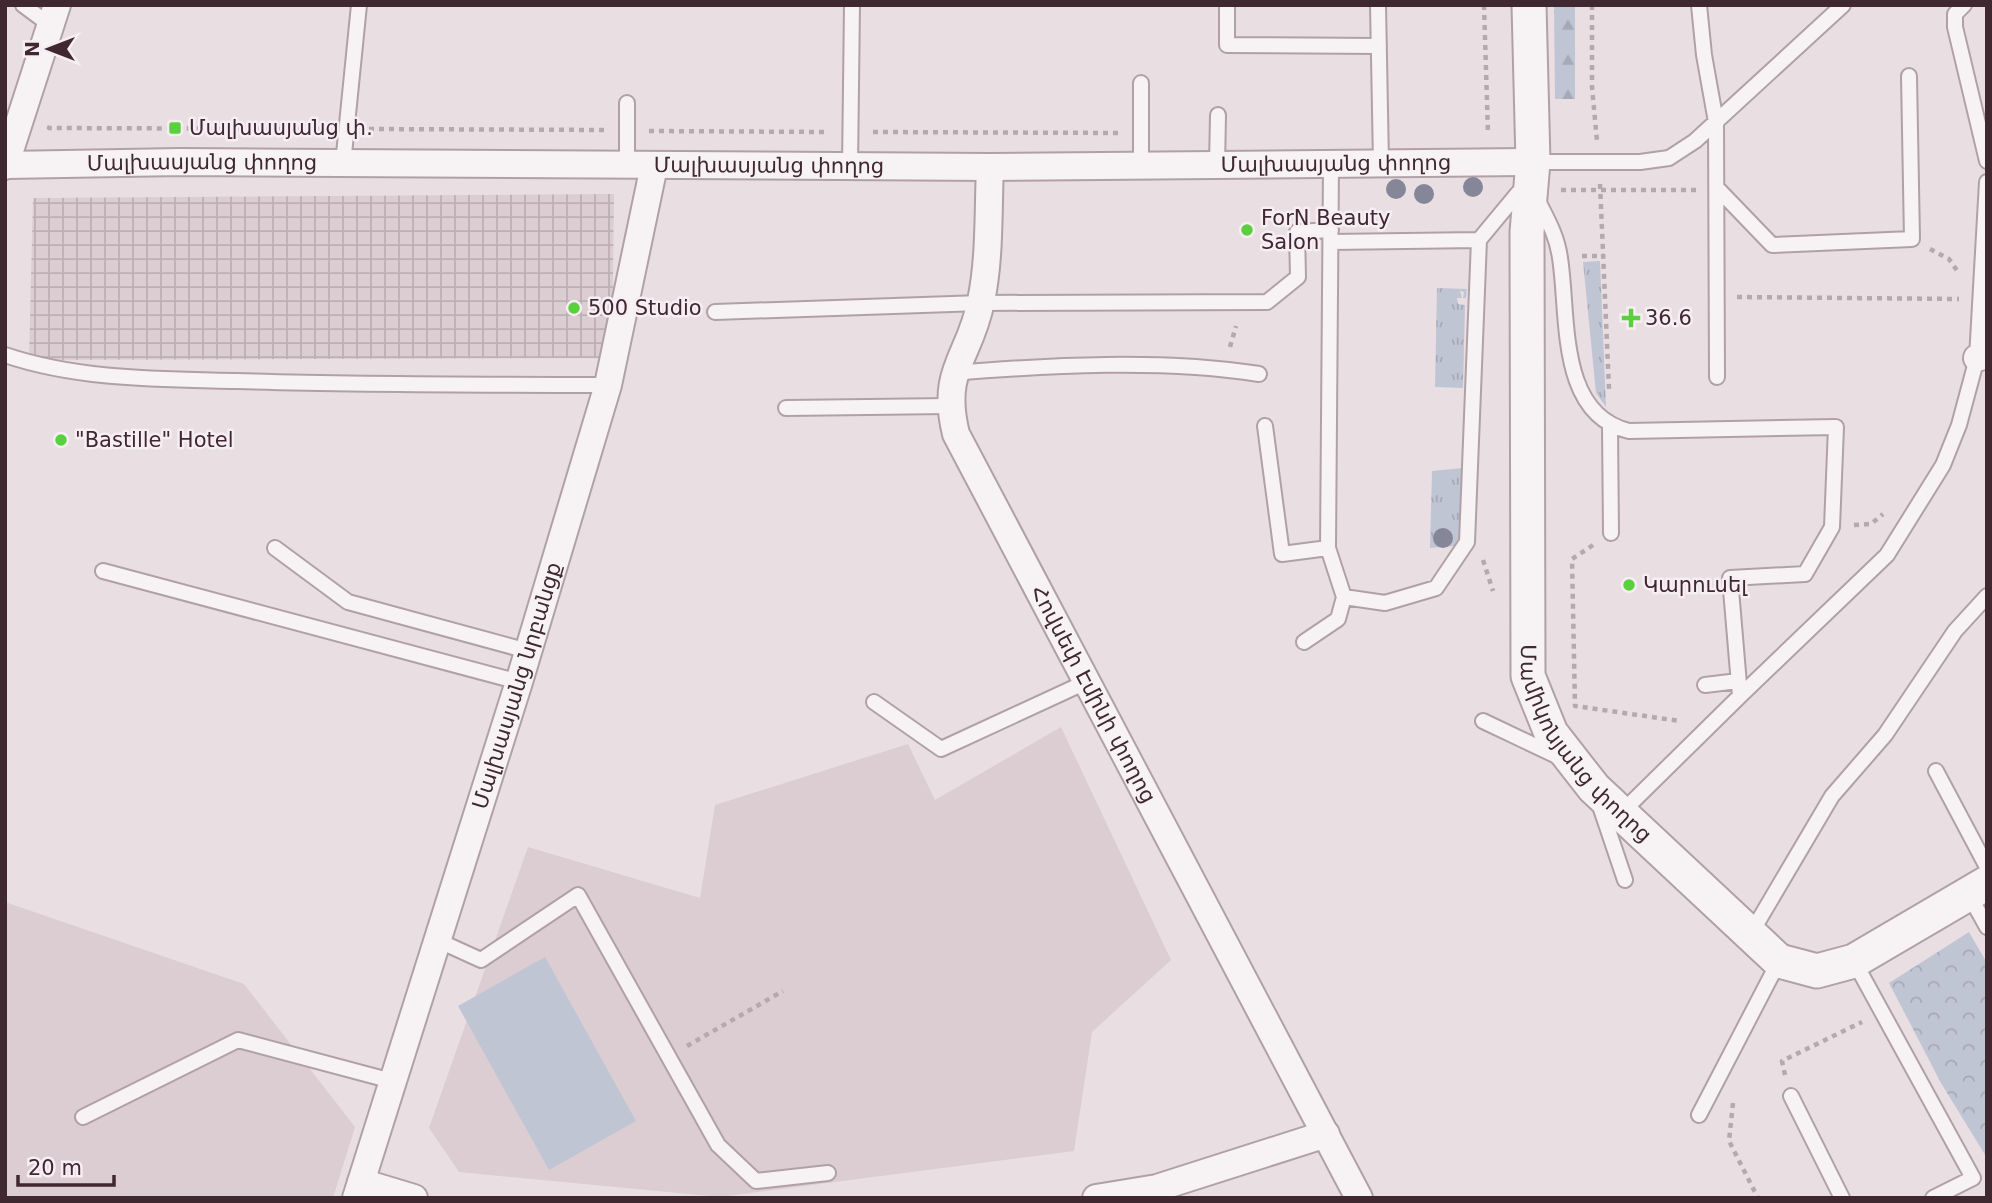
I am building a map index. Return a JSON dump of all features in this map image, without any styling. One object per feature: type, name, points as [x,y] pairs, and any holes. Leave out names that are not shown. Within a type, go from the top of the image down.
[{"type":"street","name":"Մամիկոնյանց փողոց","points":[[1513,5],[1518,174],[1527,232],[1528,676],[1551,733],[1586,778],[1620,814],[1779,961],[1817,971],[1854,961],[1980,881]]},
{"type":"street","name":"Մամիկոնյանց փողոց","points":[[1518,174],[1529,5]]},
{"type":"street","points":[[5,165],[53,15]]},
{"type":"street","name":"Մալխասյանց փողոց","points":[[5,165],[990,167],[1381,163],[1518,174]]},
{"type":"street","name":"Մալխասյանց նրբանցք","points":[[358,1190],[519,682],[608,385],[654,166]]},
{"type":"street","name":"Հովսեփ Էմինի փողոց","points":[[990,167],[981,303],[973,331],[953,373],[949,407],[956,434],[1359,1198]]},
{"type":"street","points":[[1096,1198],[1157,1188],[1326,1134]]},
{"type":"street","points":[[358,1190],[414,1198]]},
{"type":"lane","points":[[23,5],[53,15]]},
{"type":"lane","points":[[343,164],[359,5]]},
{"type":"lane","points":[[850,167],[852,5]]},
{"type":"lane","points":[[1227,5],[1227,45],[1379,46]]},
{"type":"lane","points":[[1378,5],[1381,163]]},
{"type":"lane","points":[[1699,5],[1704,55],[1716,122],[1717,377]]},
{"type":"lane","points":[[1518,174],[1599,162],[1670,158],[1695,141],[1843,5]]},
{"type":"lane","points":[[1964,5],[1955,14],[1955,27],[1987,161]]},
{"type":"lane","points":[[1718,190],[1772,245],[1912,239],[1909,76]]},
{"type":"lane","points":[[1141,83],[1141,166]]},
{"type":"lane","points":[[627,103],[627,165]]},
{"type":"lane","points":[[1217,166],[1218,115]]},
{"type":"lane","points":[[1304,642],[1338,619],[1344,597],[1328,548],[1331,165]]},
{"type":"lane","points":[[1344,597],[1385,603],[1436,588],[1467,542],[1479,240],[1518,174]]},
{"type":"lane","points":[[1518,174],[1554,231],[1560,256],[1567,334],[1580,393],[1598,418],[1610,426],[1629,431],[1836,426],[1832,527],[1805,574],[1730,578],[1740,696]]},
{"type":"lane","points":[[1620,814],[1887,555],[1943,465],[1982,356],[1980,299],[1987,182]]},
{"type":"lane","points":[[715,312],[981,303],[1267,302],[1298,277],[1297,232],[1331,236],[1479,240]]},
{"type":"lane","points":[[5,355],[30,363],[102,376],[345,385],[608,385]]},
{"type":"lane","points":[[953,373],[1038,366],[1224,368],[1259,374]]},
{"type":"lane","points":[[786,408],[949,407]]},
{"type":"lane","points":[[1265,426],[1282,554],[1328,548]]},
{"type":"lane","points":[[1610,426],[1611,533]]},
{"type":"lane","points":[[275,548],[348,602],[528,651]]},
{"type":"lane","points":[[103,571],[519,682]]},
{"type":"lane","points":[[1749,936],[1832,796],[1885,735],[1955,631],[1987,596]]},
{"type":"lane","points":[[1705,685],[1738,681]]},
{"type":"lane","points":[[874,702],[941,749],[1086,682]]},
{"type":"lane","points":[[1483,721],[1586,778],[1625,880]]},
{"type":"lane","points":[[1936,771],[1980,881],[1987,927]]},
{"type":"lane","points":[[437,940],[481,960],[578,895],[718,1145],[756,1181],[828,1173]]},
{"type":"lane","points":[[1699,1115],[1779,961]]},
{"type":"lane","points":[[1854,961],[1973,1178],[1933,1198]]},
{"type":"lane","points":[[83,1117],[238,1040],[392,1081]]},
{"type":"lane","points":[[1791,1096],[1842,1198]]},
{"type":"path","points":[[1484,5],[1488,133],[1518,174]]},
{"type":"path","points":[[1592,5],[1592,87],[1599,162]]},
{"type":"path","points":[[50,128],[1142,133]]},
{"type":"path","points":[[1475,134],[1488,133]]},
{"type":"path","points":[[1600,182],[1610,426]]},
{"type":"path","points":[[1572,190],[1718,190]]},
{"type":"path","points":[[1925,246],[1949,260]]},
{"type":"path","points":[[1596,256],[1604,256]]},
{"type":"path","points":[[1718,297],[1980,299]]},
{"type":"path","points":[[1224,368],[1243,303]]},
{"type":"path","points":[[1611,533],[1572,559],[1575,706],[1710,726]]},
{"type":"path","points":[[1483,560],[1494,592]]},
{"type":"path","points":[[668,1057],[783,991]]},
{"type":"path","points":[[1791,1096],[1782,1061],[1881,1012]]},
{"type":"path","points":[[1734,1090],[1729,1141],[1758,1198]]},
{"type":"shaded area","points":[[614,194],[612,358],[29,360],[33,198]]},
{"type":"shaded area","points":[[1061,727],[1171,960],[1092,1032],[1074,1151],[720,1197],[459,1172],[429,1128],[528,847],[700,898],[715,805],[908,744],[935,800]]},
{"type":"shaded area","points":[[5,902],[244,984],[355,1127],[333,1198],[5,1198]]},
{"type":"green space","points":[[1554,5],[1575,5],[1575,99],[1555,99]]},
{"type":"green space","points":[[1600,261],[1606,407],[1596,393],[1583,262]]},
{"type":"green space","points":[[1437,288],[1467,289],[1466,298],[1463,298],[1464,292],[1460,291],[1462,298],[1457,298],[1458,304],[1465,305],[1463,388],[1435,387]]},
{"type":"green space","points":[[1463,468],[1460,535],[1455,546],[1430,548],[1432,471]]},
{"type":"green space","points":[[1969,932],[1987,963],[1987,1158],[1941,1083],[1889,983]]},
{"type":"green space","points":[[545,957],[636,1121],[549,1170],[458,1006]]},
{"type":"place","name":"Մալխասյանց փ․","points":[[175,128]]},
{"type":"place","name":"ForN Beauty Salon","points":[[1247,230]]},
{"type":"place","name":"500 Studio","points":[[574,308]]},
{"type":"place","name":"36.6","points":[[1631,318]]},
{"type":"place","name":"\"Bastille\" Hotel","points":[[61,440]]},
{"type":"place","name":"Կարուսել","points":[[1629,585]]}]
